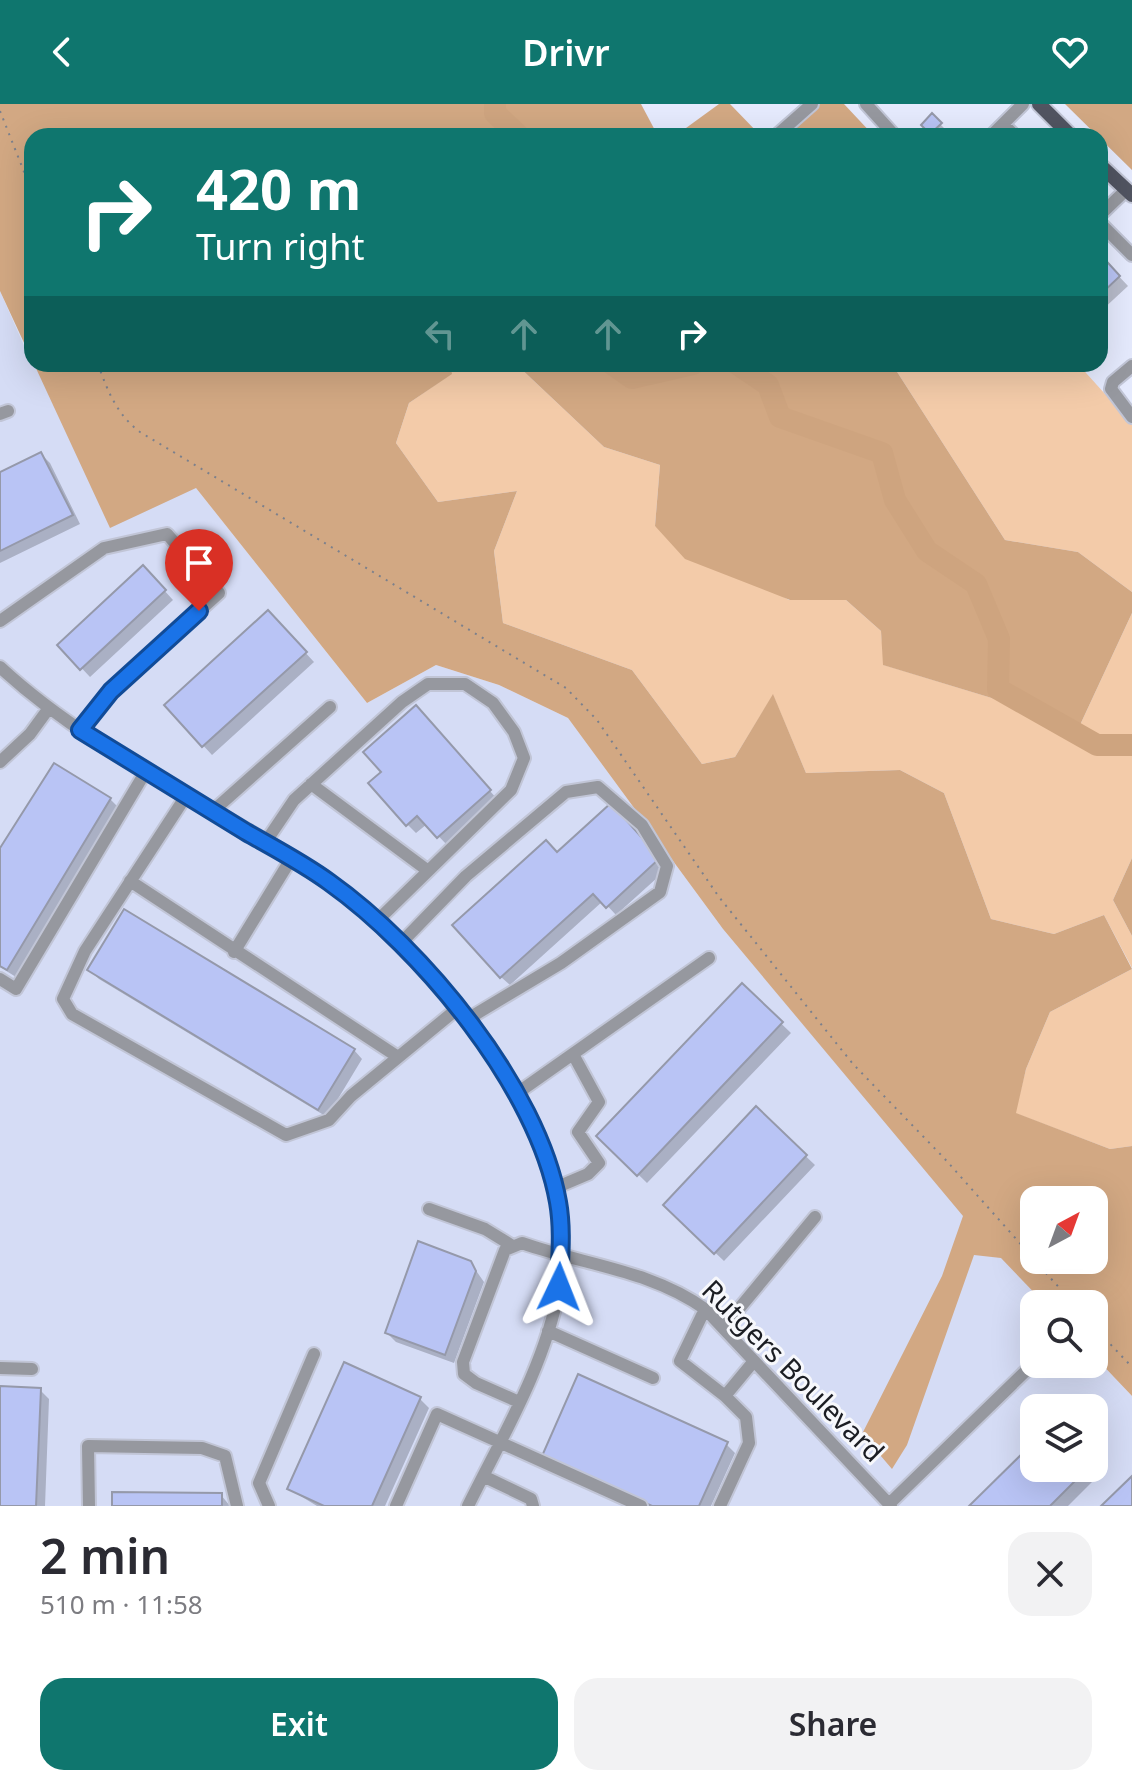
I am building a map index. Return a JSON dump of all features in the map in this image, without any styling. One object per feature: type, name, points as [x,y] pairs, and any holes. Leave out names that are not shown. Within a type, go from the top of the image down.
[{"type":"main road","points":[[1039,104],[1063,128]]},
{"type":"main road","points":[[1108,173],[1129,193]]},
{"type":"street","points":[[785,128],[812,104]]},
{"type":"street","points":[[866,104],[888,128]]},
{"type":"street","points":[[999,128],[1023,104]]},
{"type":"street","points":[[1003,124],[1007,128]]},
{"type":"street","points":[[1108,209],[1129,193]]},
{"type":"street","points":[[1108,231],[1132,255]]},
{"type":"street","points":[[1132,366],[1113,382],[1111,389],[1132,417]]},
{"type":"street","points":[[0,621],[104,548],[167,534],[219,593],[111,691],[80,730]]},
{"type":"street","points":[[0,667],[80,730],[329,882],[401,943],[466,1020],[516,1094],[533,1126],[555,1188],[561,1226],[559,1287],[548,1331],[519,1402],[468,1506]]},
{"type":"street","points":[[265,843],[294,800],[402,702],[428,684],[465,684],[493,703],[514,732],[524,758],[511,790],[376,922]]},
{"type":"street","points":[[213,811],[330,707]]},
{"type":"street","points":[[0,762],[30,734],[49,708]]},
{"type":"street","points":[[0,979],[16,989],[146,771]]},
{"type":"street","points":[[311,784],[427,870]]},
{"type":"street","points":[[401,943],[466,876],[566,792],[598,787],[642,825],[667,866],[660,892],[561,963],[466,1020]]},
{"type":"street","points":[[186,796],[130,881],[68,986],[63,999],[72,1014],[286,1135],[329,1120],[351,1096],[457,1009]]},
{"type":"street","points":[[234,952],[291,859]]},
{"type":"street","points":[[130,881],[398,1057]]},
{"type":"street","points":[[516,1094],[709,958]]},
{"type":"street","points":[[555,1188],[588,1174],[599,1163],[578,1132],[599,1102],[597,1092],[574,1056]]},
{"type":"street","name":"Rutgers Boulevard","points":[[429,1209],[493,1232],[511,1245],[522,1243],[560,1257],[653,1280],[680,1291],[705,1309],[890,1505]]},
{"type":"street","points":[[723,1328],[815,1217]]},
{"type":"street","points":[[511,1245],[505,1250],[463,1362],[464,1374],[476,1383],[519,1402]]},
{"type":"street","points":[[705,1309],[680,1361],[725,1396],[746,1417],[749,1443],[720,1506]]},
{"type":"street","points":[[548,1331],[653,1378]]},
{"type":"street","points":[[269,1506],[259,1483],[314,1354]]},
{"type":"street","points":[[725,1396],[754,1361]]},
{"type":"street","points":[[0,1368],[32,1369]]},
{"type":"street","points":[[890,1505],[1020,1377]]},
{"type":"street","points":[[396,1506],[437,1414],[641,1506]]},
{"type":"street","points":[[89,1506],[88,1446],[202,1448],[225,1456],[237,1506]]},
{"type":"street","points":[[483,1476],[531,1499],[533,1506]]},
{"type":"path","points":[[0,111],[24,172]]},
{"type":"path","points":[[1047,1274],[1062,1290]]},
{"type":"path","points":[[1108,1342],[1132,1367]]},
{"type":"shaded area","points":[[0,104],[641,104],[654,128],[24,128],[24,343],[0,291]]},
{"type":"shaded area","points":[[719,104],[730,104],[753,128],[686,128]]},
{"type":"shaded area","points":[[814,104],[844,104],[866,128],[787,128]]},
{"type":"shaded area","points":[[1065,104],[1132,104],[1132,170],[1108,146],[1108,128],[1089,128]]},
{"type":"shaded area","points":[[0,291],[24,346],[24,372],[43,372],[196,488],[367,703],[436,665],[499,685],[568,718],[723,929],[982,1237],[1032,1290],[1020,1290],[1020,1378],[1108,1378],[1108,1371],[1132,1396],[1132,1506],[0,1506]]},
{"type":"shaded area","points":[[38,372],[452,372],[409,403],[396,443],[438,502],[517,491],[494,551],[503,623],[632,670],[702,764],[735,757],[773,694],[806,773],[900,770],[944,793],[991,919],[1054,934],[1104,915],[1132,969],[1050,1012],[1026,1069],[1016,1113],[1110,1149],[1132,1146],[1132,1396],[1108,1371],[1108,1290],[1032,1290],[1001,1258],[974,1255],[907,1445],[892,1469],[862,1434],[942,1276],[963,1216],[723,929],[568,718],[499,685],[436,665],[367,703],[196,488],[110,528]]},
{"type":"shaded area","points":[[524,372],[604,447],[660,465],[655,526],[789,600],[846,600],[881,631],[884,665],[1080,725],[1132,613],[1132,858],[1113,900],[1132,936],[1132,968],[1104,915],[1054,934],[991,919],[944,793],[900,770],[806,773],[773,695],[735,757],[702,764],[632,670],[503,623],[494,551],[517,491],[438,502],[396,443],[409,403],[451,374]]},
{"type":"shaded area","points":[[524,372],[897,372],[1005,540],[1078,552],[1132,592],[1132,613],[1080,725],[883,665],[881,631],[846,600],[790,600],[685,559],[655,526],[660,465],[604,447]]},
{"type":"shaded area","points":[[897,372],[1085,372],[1132,424],[1132,592],[1078,552],[1005,540]]},
{"type":"shaded area","points":[[1132,858],[1132,936],[1113,900]]},
{"type":"shaded area","points":[[1132,969],[1132,1146],[1110,1149],[1015,1113],[1026,1069],[1050,1012]]},
{"type":"building","points":[[932,113],[942,123],[937,128],[921,125]]},
{"type":"building","points":[[1108,263],[1120,276],[1108,287]]},
{"type":"building","points":[[41,452],[73,515],[0,551],[0,472]]},
{"type":"building","points":[[143,565],[166,590],[80,670],[57,645]]},
{"type":"building","points":[[268,610],[307,652],[202,747],[164,705]]},
{"type":"building","points":[[416,705],[491,790],[437,838],[417,816],[406,826],[368,783],[381,772],[363,752]]},
{"type":"building","points":[[54,763],[111,798],[7,970],[0,966],[0,848]]},
{"type":"building","points":[[611,803],[660,858],[606,908],[593,894],[500,978],[452,925],[546,840],[557,852]]},
{"type":"building","points":[[124,909],[355,1049],[318,1110],[87,970]]},
{"type":"building","points":[[742,983],[783,1022],[637,1176],[596,1136]]},
{"type":"building","points":[[756,1106],[807,1155],[714,1254],[663,1205]]},
{"type":"building","points":[[418,1241],[471,1261],[476,1271],[445,1355],[385,1333]]},
{"type":"building","points":[[344,1362],[421,1397],[372,1506],[324,1506],[287,1489]]},
{"type":"building","points":[[578,1374],[728,1442],[699,1506],[652,1506],[542,1456]]},
{"type":"building","points":[[0,1386],[41,1388],[36,1506],[0,1506]]},
{"type":"building","points":[[1020,1456],[1020,1482],[1074,1482],[1050,1506],[969,1506]]},
{"type":"building","points":[[1132,1476],[1132,1506],[1101,1506]]},
{"type":"building","points":[[112,1492],[222,1493],[222,1506],[112,1506]]},
{"type":"waterway","points":[[495,104],[495,113],[511,128]]},
{"type":"waterway","points":[[623,372],[632,378],[658,372]]},
{"type":"waterway","points":[[749,372],[768,385],[780,417],[882,453],[895,500],[927,551],[976,584],[999,639],[998,689],[1097,745],[1132,745]]},
{"type":"route","points":[[199,611],[111,691],[80,730],[329,882],[408,949],[428,972],[475,1032],[533,1126],[549,1165],[558,1200],[561,1226],[559,1287]]}]
